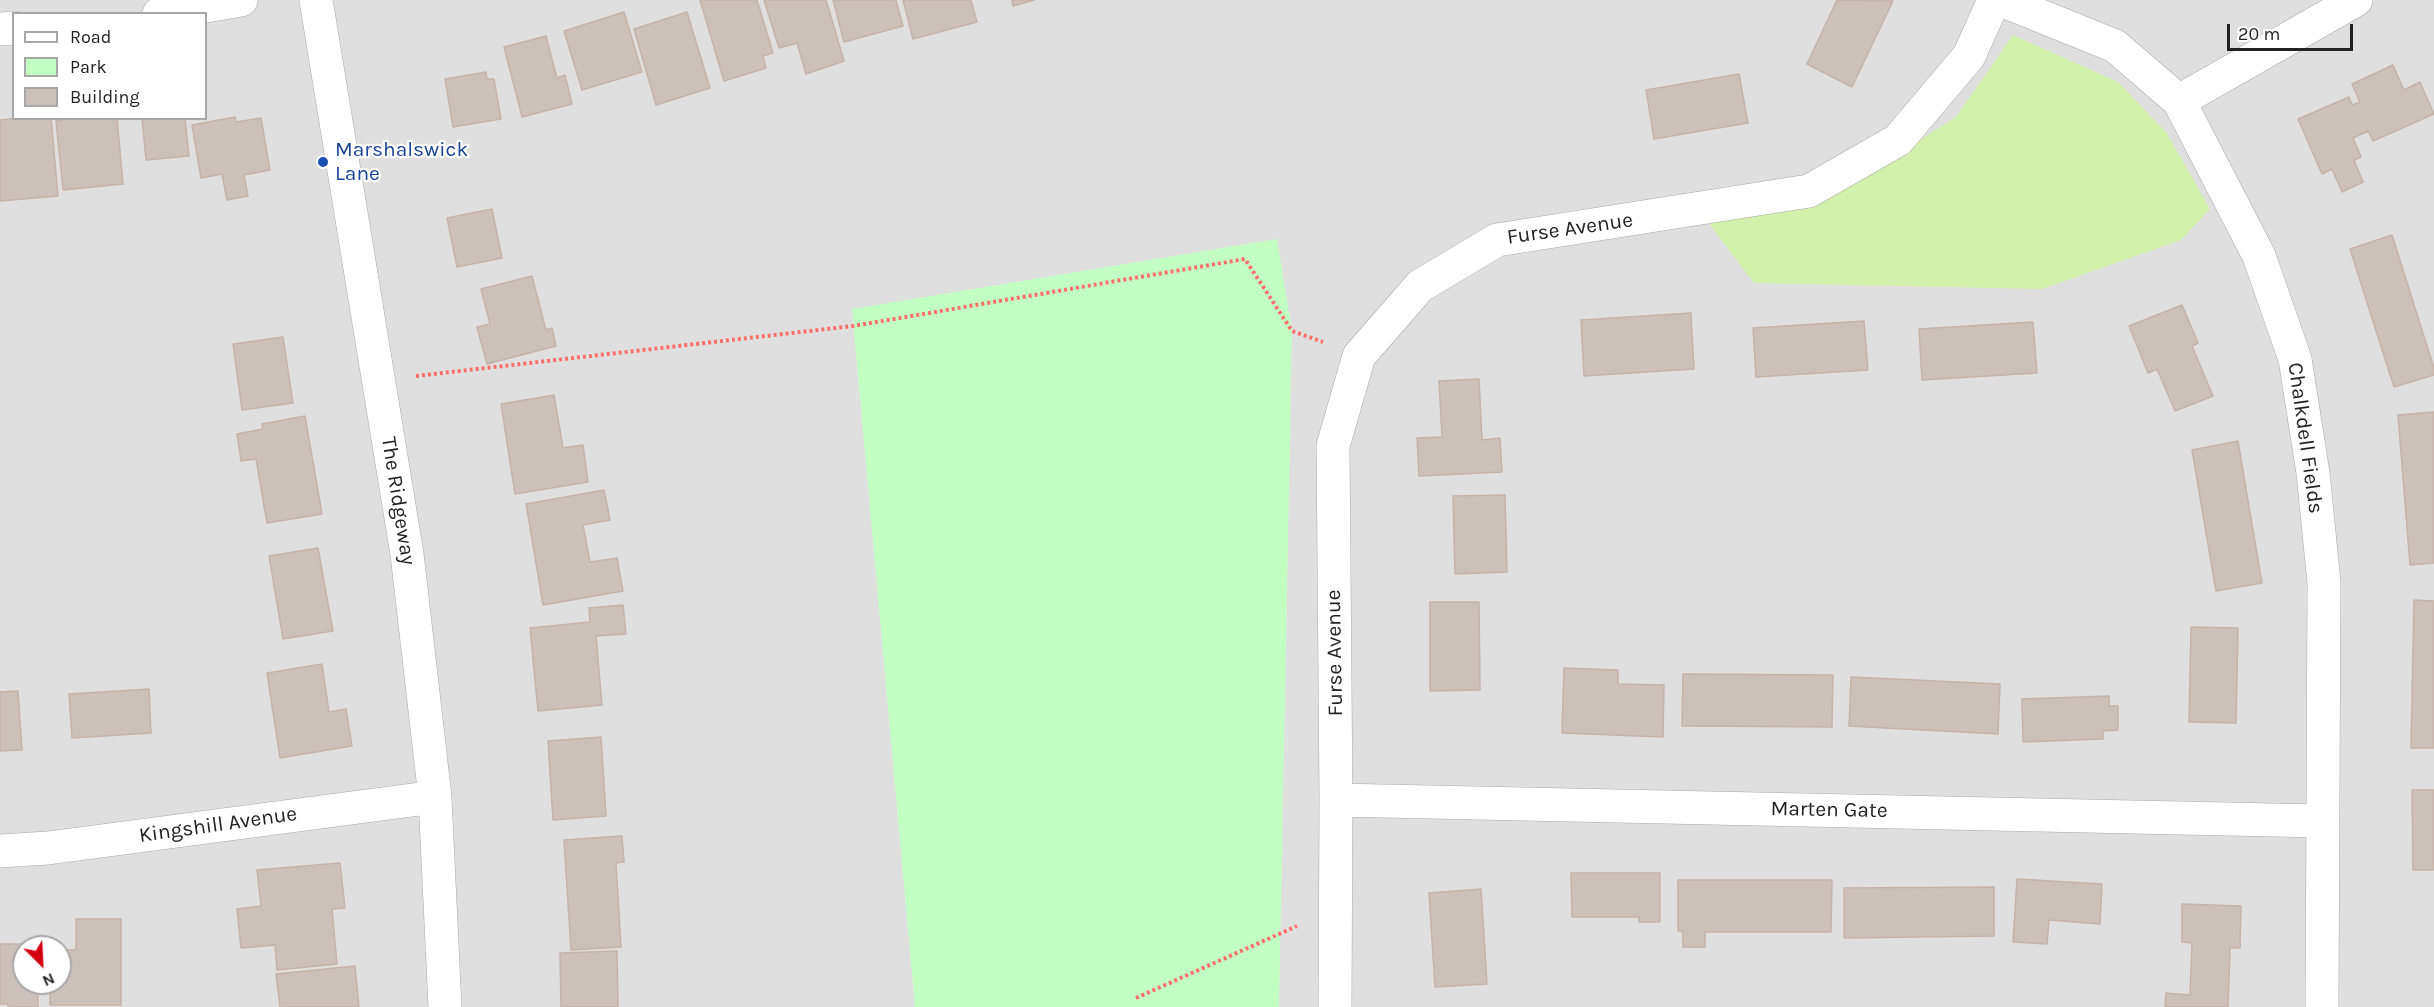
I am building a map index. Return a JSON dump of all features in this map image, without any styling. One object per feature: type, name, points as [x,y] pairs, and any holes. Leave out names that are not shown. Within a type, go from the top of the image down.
[{"type":"street","points":[[171,12],[242,0]]},
{"type":"street","name":"The Ridgeway","points":[[316,0],[407,554],[435,796],[445,1007]]},
{"type":"street","name":"Furse Avenue","points":[[1335,1007],[1333,446],[1359,356],[1420,286],[1497,240],[1809,191],[1898,140],[1969,56],[1994,0]]},
{"type":"street","name":"Chalkdell Fields","points":[[2001,0],[2115,46],[2180,101],[2259,256],[2295,359],[2313,473],[2324,583],[2321,821],[2322,1007]]},
{"type":"street","points":[[2180,101],[2356,0]]},
{"type":"street","name":"Kingshill Avenue","points":[[0,851],[48,848],[435,796]]},
{"type":"street","name":"Marten Gate","points":[[1336,800],[2321,821]]},
{"type":"path","points":[[380,381],[853,326],[1245,259],[1292,331],[1359,356]]},
{"type":"path","points":[[1136,998],[1296,927],[1336,919]]},
{"type":"shaded area","points":[[0,0],[2434,0],[2434,1007],[0,1007]]},
{"type":"green space","points":[[2013,35],[2118,82],[2166,132],[2210,209],[2181,240],[2042,289],[1754,283],[1708,222],[1827,200],[1956,117]]},
{"type":"green space","points":[[1277,239],[1292,331],[1279,1007],[915,1007],[852,309]]},
{"type":"building","points":[[700,0],[757,0],[773,53],[763,56],[766,68],[724,81]]},
{"type":"building","points":[[764,0],[826,0],[844,61],[806,74],[797,43],[779,48]]},
{"type":"building","points":[[833,0],[896,0],[903,26],[844,42]]},
{"type":"building","points":[[903,0],[971,0],[977,22],[913,39]]},
{"type":"building","points":[[1012,0],[1034,0],[1013,6]]},
{"type":"building","points":[[1837,0],[1893,1],[1852,87],[1807,64]]},
{"type":"building","points":[[624,12],[642,72],[582,90],[564,31]]},
{"type":"building","points":[[687,12],[710,88],[656,105],[634,29]]},
{"type":"building","points":[[546,36],[557,78],[565,75],[572,104],[522,117],[504,47]]},
{"type":"building","points":[[2393,65],[2404,90],[2420,82],[2434,114],[2373,141],[2368,131],[2353,138],[2361,157],[2354,160],[2363,182],[2342,192],[2332,169],[2322,174],[2298,119],[2349,97],[2352,105],[2360,102],[2352,84]]},
{"type":"building","points":[[486,72],[487,79],[494,79],[501,119],[453,127],[445,79]]},
{"type":"building","points":[[1739,74],[1748,123],[1654,139],[1646,90]]},
{"type":"building","points":[[235,117],[236,122],[261,118],[270,170],[244,175],[248,196],[227,200],[222,174],[201,178],[192,125]]},
{"type":"building","points":[[0,120],[51,120],[58,196],[0,201]]},
{"type":"building","points":[[117,120],[123,184],[63,190],[56,121]]},
{"type":"building","points":[[142,120],[185,120],[189,156],[146,160]]},
{"type":"building","points":[[492,209],[502,258],[457,267],[447,218]]},
{"type":"building","points":[[2392,235],[2434,368],[2434,375],[2394,387],[2350,249]]},
{"type":"building","points":[[532,276],[546,330],[552,328],[556,346],[487,364],[477,327],[490,324],[481,289]]},
{"type":"building","points":[[2182,305],[2198,343],[2192,346],[2213,396],[2175,411],[2157,369],[2148,373],[2129,326]]},
{"type":"building","points":[[1691,313],[1694,369],[1584,376],[1581,320]]},
{"type":"building","points":[[1864,321],[1868,370],[1756,377],[1753,328]]},
{"type":"building","points":[[2033,322],[2037,373],[1922,380],[1919,329]]},
{"type":"building","points":[[283,337],[293,403],[242,410],[233,344]]},
{"type":"building","points":[[1479,379],[1482,440],[1500,438],[1502,472],[1419,476],[1417,438],[1442,437],[1439,381]]},
{"type":"building","points":[[554,395],[563,448],[583,445],[588,482],[515,494],[501,404]]},
{"type":"building","points":[[2434,412],[2434,563],[2410,565],[2398,415]]},
{"type":"building","points":[[305,416],[322,514],[267,523],[256,459],[241,461],[237,434],[263,429],[262,424]]},
{"type":"building","points":[[2238,441],[2262,583],[2216,591],[2192,450]]},
{"type":"building","points":[[604,490],[610,520],[583,525],[590,562],[617,558],[623,591],[543,605],[526,504]]},
{"type":"building","points":[[1505,495],[1507,572],[1455,574],[1453,496]]},
{"type":"building","points":[[318,548],[333,631],[283,639],[269,556]]},
{"type":"building","points":[[2414,600],[2434,601],[2434,748],[2411,748]]},
{"type":"building","points":[[1430,602],[1479,602],[1480,690],[1430,691]]},
{"type":"building","points":[[623,605],[626,634],[596,636],[602,705],[538,711],[530,628],[590,622],[589,608]]},
{"type":"building","points":[[2191,627],[2238,628],[2236,723],[2189,722]]},
{"type":"building","points":[[322,664],[329,712],[346,709],[352,746],[280,758],[267,673]]},
{"type":"building","points":[[1564,668],[1618,670],[1618,684],[1664,685],[1663,737],[1562,733]]},
{"type":"building","points":[[1683,674],[1833,675],[1832,727],[1682,726]]},
{"type":"building","points":[[1851,677],[2000,684],[1998,734],[1849,726]]},
{"type":"building","points":[[149,689],[151,733],[72,738],[69,694]]},
{"type":"building","points":[[18,691],[22,750],[0,751],[0,692]]},
{"type":"building","points":[[2109,696],[2109,706],[2118,706],[2118,730],[2103,731],[2103,739],[2023,742],[2022,699]]},
{"type":"building","points":[[601,737],[606,816],[553,820],[548,741]]},
{"type":"building","points":[[2412,790],[2434,790],[2434,870],[2413,870]]},
{"type":"building","points":[[622,836],[624,862],[616,863],[621,947],[571,950],[564,840]]},
{"type":"building","points":[[340,863],[345,908],[332,909],[337,964],[277,970],[275,945],[241,948],[237,909],[261,906],[257,870]]},
{"type":"building","points":[[1571,873],[1660,873],[1660,922],[1639,922],[1639,917],[1572,917]]},
{"type":"building","points":[[2017,879],[2102,884],[2100,924],[2049,920],[2047,944],[2013,942]]},
{"type":"building","points":[[1678,880],[1832,880],[1831,932],[1705,932],[1705,947],[1683,947],[1683,932],[1678,931]]},
{"type":"building","points":[[1994,887],[1994,936],[1844,938],[1844,888]]},
{"type":"building","points":[[1481,889],[1487,984],[1435,987],[1429,893]]},
{"type":"building","points":[[2182,904],[2241,906],[2240,948],[2230,948],[2228,1007],[2165,1007],[2166,993],[2190,995],[2192,943],[2182,942]]},
{"type":"building","points":[[76,919],[121,919],[121,1005],[50,1005],[50,995],[72,995],[72,950],[76,950]]},
{"type":"building","points":[[0,944],[12,944],[12,995],[38,995],[38,1007],[8,1007],[8,1004],[0,1004]]},
{"type":"building","points":[[617,951],[618,1007],[561,1007],[560,953]]},
{"type":"building","points":[[355,966],[359,1007],[280,1007],[276,974]]},
{"type":"place","name":"Marshalswick Lane","points":[[323,162]]}]
